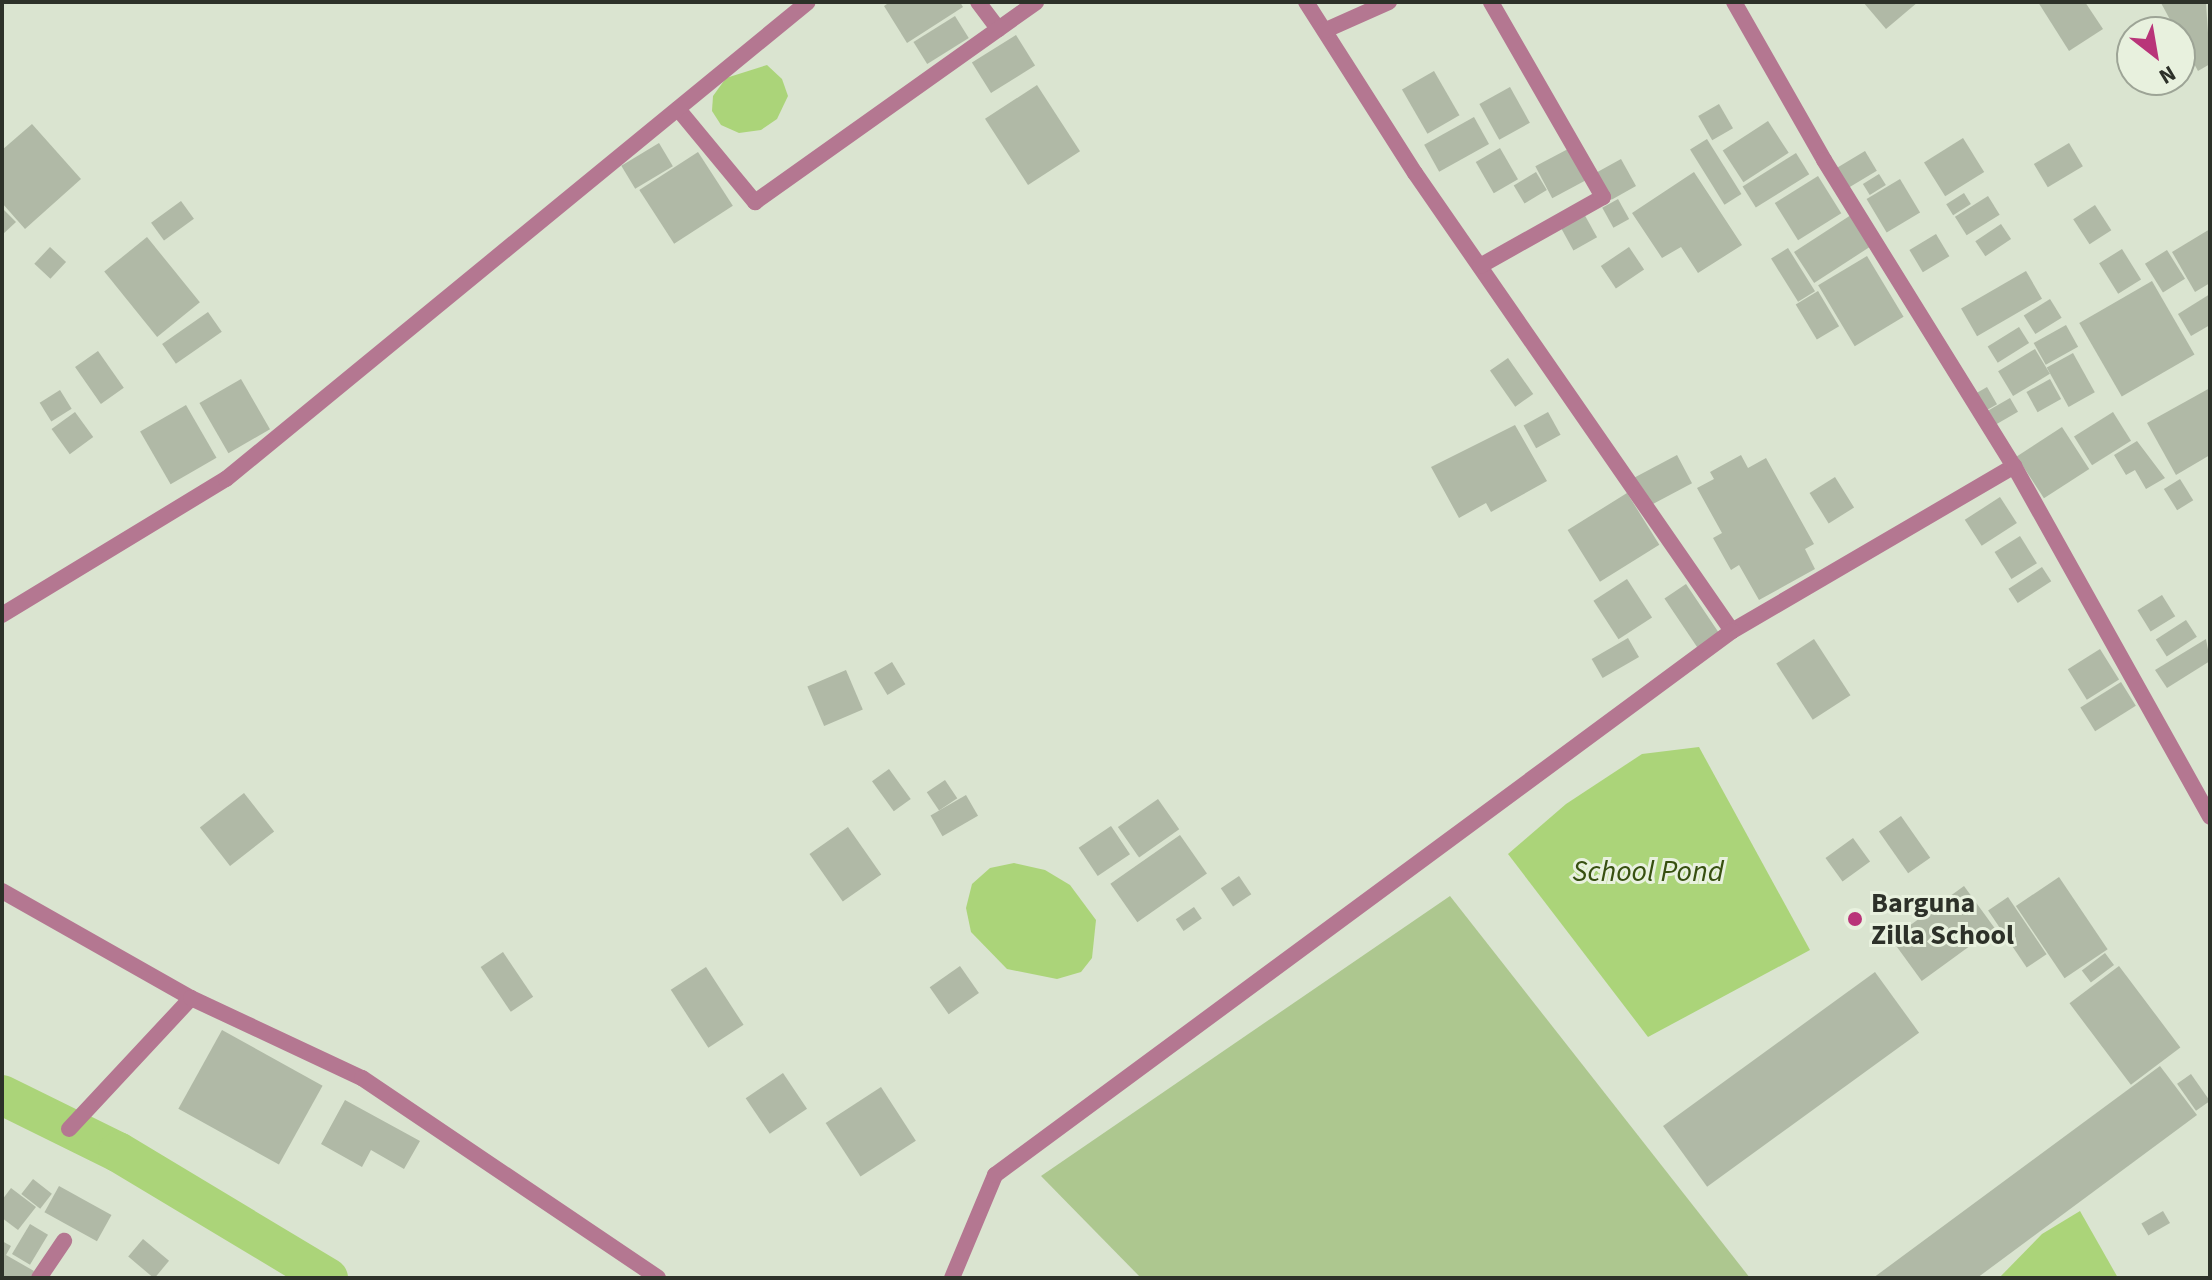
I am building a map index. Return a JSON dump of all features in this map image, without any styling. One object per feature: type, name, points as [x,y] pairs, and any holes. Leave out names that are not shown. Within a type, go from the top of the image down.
[{"type":"street","points":[[2,615],[226,479],[808,2]]},
{"type":"street","points":[[978,2],[998,29]]},
{"type":"street","points":[[678,109],[755,202],[1036,2]]},
{"type":"street","points":[[1306,2],[1480,266],[1732,631]]},
{"type":"street","points":[[1326,30],[1389,2]]},
{"type":"street","points":[[1480,266],[1603,197],[1491,2]]},
{"type":"street","points":[[1734,2],[1824,160],[2014,466],[2210,817]]},
{"type":"street","points":[[952,1278],[995,1175],[1732,631],[2014,466]]},
{"type":"street","points":[[2,891],[191,998],[362,1078],[658,1278]]},
{"type":"street","points":[[69,1129],[191,998]]},
{"type":"street","points":[[39,1278],[64,1241]]},
{"type":"shaded area","points":[[1450,896],[1750,1278],[1141,1278],[1041,1176]]},
{"type":"water","points":[[767,65],[782,79],[788,96],[777,119],[761,130],[739,133],[721,125],[712,111],[713,96],[726,78]]},
{"type":"water","name":"School Pond","points":[[1699,747],[1810,950],[1648,1037],[1508,854],[1566,804],[1642,754]]},
{"type":"water","points":[[1014,863],[1045,870],[1070,885],[1096,920],[1092,958],[1081,972],[1057,979],[1007,969],[971,932],[966,908],[972,884],[990,868]]},
{"type":"water","points":[[2080,1211],[2118,1278],[1999,1278],[2042,1234]]},
{"type":"building","points":[[890,2],[960,2],[963,7],[907,43],[884,6]]},
{"type":"building","points":[[1863,2],[1918,2],[1886,29]]},
{"type":"building","points":[[2038,2],[2085,2],[2103,29],[2069,51]]},
{"type":"building","points":[[2206,2],[2210,64],[2198,71],[2196,67],[2196,16],[2168,16],[2161,3]]},
{"type":"building","points":[[955,16],[969,38],[927,64],[913,42]]},
{"type":"building","points":[[1016,35],[1035,66],[991,93],[972,63]]},
{"type":"building","points":[[1434,71],[1460,115],[1427,134],[1402,90]]},
{"type":"building","points":[[1037,85],[1080,151],[1028,185],[985,119]]},
{"type":"building","points":[[1510,87],[1530,123],[1499,140],[1479,104]]},
{"type":"building","points":[[1719,104],[1733,128],[1712,140],[1698,116]]},
{"type":"building","points":[[1474,117],[1489,144],[1439,172],[1424,145]]},
{"type":"building","points":[[1768,121],[1789,153],[1743,182],[1723,150]]},
{"type":"building","points":[[32,124],[81,179],[25,229],[2,203],[2,150]]},
{"type":"building","points":[[1963,138],[1984,172],[1945,196],[1924,162]]},
{"type":"building","points":[[1707,139],[1741,194],[1724,205],[1690,150]]},
{"type":"building","points":[[659,143],[673,166],[635,189],[621,166]]},
{"type":"building","points":[[2069,143],[2083,166],[2048,187],[2034,164]]},
{"type":"building","points":[[1500,148],[1518,179],[1494,193],[1476,162]]},
{"type":"building","points":[[1568,149],[1585,181],[1552,198],[1535,166]]},
{"type":"building","points":[[1865,151],[1877,171],[1848,188],[1836,169]]},
{"type":"building","points":[[698,152],[733,206],[674,244],[639,190]]},
{"type":"building","points":[[1796,153],[1809,174],[1756,208],[1743,186]]},
{"type":"building","points":[[1621,159],[1636,186],[1612,200],[1597,173]]},
{"type":"building","points":[[1536,172],[1547,190],[1525,203],[1514,185]]},
{"type":"building","points":[[1694,172],[1742,245],[1698,273],[1681,247],[1662,258],[1632,213]]},
{"type":"building","points":[[1879,174],[1886,185],[1870,195],[1863,184]]},
{"type":"building","points":[[1818,176],[1841,213],[1798,240],[1775,203]]},
{"type":"building","points":[[1900,179],[1920,212],[1887,233],[1867,199]]},
{"type":"building","points":[[1964,193],[1971,204],[1953,215],[1946,204]]},
{"type":"building","points":[[1988,196],[2000,215],[1967,235],[1955,217]]},
{"type":"building","points":[[1618,199],[1629,219],[1613,228],[1602,208]]},
{"type":"building","points":[[181,201],[194,219],[164,241],[151,223]]},
{"type":"building","points":[[2095,205],[2111,230],[2090,244],[2073,219]]},
{"type":"building","points":[[2,208],[16,222],[2,235]]},
{"type":"building","points":[[1583,212],[1597,237],[1573,250],[1559,225]]},
{"type":"building","points":[[1851,215],[1871,246],[1814,283],[1794,252]]},
{"type":"building","points":[[2001,224],[2011,239],[1985,256],[1975,241]]},
{"type":"building","points":[[2210,229],[2210,283],[2195,292],[2172,252]]},
{"type":"building","points":[[1936,234],[1949,256],[1923,272],[1909,250]]},
{"type":"building","points":[[147,237],[200,302],[157,337],[104,272]]},
{"type":"building","points":[[50,247],[66,262],[50,279],[34,264]]},
{"type":"building","points":[[1629,247],[1644,269],[1616,288],[1601,266]]},
{"type":"building","points":[[1788,248],[1815,291],[1798,302],[1771,259]]},
{"type":"building","points":[[2122,249],[2141,280],[2118,294],[2099,263]]},
{"type":"building","points":[[2167,250],[2185,279],[2163,293],[2145,264]]},
{"type":"building","points":[[1867,256],[1904,317],[1855,346],[1818,285]]},
{"type":"building","points":[[2026,271],[2042,299],[1977,336],[1961,308]]},
{"type":"building","points":[[2152,281],[2194,355],[2122,397],[2079,323]]},
{"type":"building","points":[[1818,291],[1839,326],[1817,340],[1796,304]]},
{"type":"building","points":[[2210,294],[2210,325],[2191,336],[2178,314]]},
{"type":"building","points":[[2050,299],[2062,318],[2035,334],[2024,315]]},
{"type":"building","points":[[208,312],[222,332],[176,364],[162,344]]},
{"type":"building","points":[[2066,325],[2078,347],[2046,365],[2034,343]]},
{"type":"building","points":[[2019,327],[2029,343],[1998,363],[1988,347]]},
{"type":"building","points":[[2035,349],[2050,374],[2013,396],[1998,371]]},
{"type":"building","points":[[98,351],[124,388],[101,404],[75,367]]},
{"type":"building","points":[[2073,353],[2095,392],[2069,407],[2047,368]]},
{"type":"building","points":[[1508,358],[1533,394],[1515,407],[1490,371]]},
{"type":"building","points":[[241,379],[270,429],[228,453],[199,403]]},
{"type":"building","points":[[2050,379],[2061,399],[2038,412],[2026,392]]},
{"type":"building","points":[[1987,387],[1997,404],[1982,413],[1972,396]]},
{"type":"building","points":[[2210,388],[2210,455],[2176,475],[2147,423]]},
{"type":"building","points":[[60,390],[72,409],[51,421],[40,403]]},
{"type":"building","points":[[2010,398],[2018,412],[1995,425],[1987,411]]},
{"type":"building","points":[[186,405],[217,458],[171,484],[140,432]]},
{"type":"building","points":[[75,412],[93,437],[70,454],[52,429]]},
{"type":"building","points":[[1548,412],[1561,435],[1536,448],[1524,426]]},
{"type":"building","points":[[2113,412],[2131,441],[2092,465],[2074,436]]},
{"type":"building","points":[[1515,425],[1547,481],[1491,512],[1486,503],[1459,518],[1431,467]]},
{"type":"building","points":[[2062,427],[2089,469],[2044,498],[2017,456]]},
{"type":"building","points":[[2137,441],[2165,478],[2146,489],[2135,470],[2126,475],[2114,455]]},
{"type":"building","points":[[1677,455],[1692,483],[1650,506],[1635,478]]},
{"type":"building","points":[[1741,455],[1748,468],[1766,458],[1814,544],[1805,549],[1815,569],[1759,600],[1739,565],[1731,570],[1713,538],[1722,533],[1697,488],[1714,479],[1710,472]]},
{"type":"building","points":[[1835,477],[1854,508],[1829,523],[1810,493]]},
{"type":"building","points":[[2180,479],[2193,500],[2177,510],[2164,489]]},
{"type":"building","points":[[1627,493],[1659,545],[1600,582],[1568,530]]},
{"type":"building","points":[[2000,497],[2017,523],[1982,546],[1965,520]]},
{"type":"building","points":[[2020,536],[2037,563],[2012,579],[1995,552]]},
{"type":"building","points":[[2042,567],[2051,581],[2018,603],[2008,589]]},
{"type":"building","points":[[1627,579],[1652,618],[1619,639],[1593,601]]},
{"type":"building","points":[[1686,584],[1721,635],[1699,650],[1664,599]]},
{"type":"building","points":[[2162,595],[2175,616],[2151,632],[2137,610]]},
{"type":"building","points":[[2186,620],[2197,637],[2167,656],[2156,640]]},
{"type":"building","points":[[1628,638],[1639,657],[1603,678],[1592,659]]},
{"type":"building","points":[[1814,639],[1850,695],[1813,720],[1776,664]]},
{"type":"building","points":[[2206,639],[2210,661],[2167,688],[2155,670]]},
{"type":"building","points":[[2100,649],[2119,680],[2087,700],[2068,669]]},
{"type":"building","points":[[892,662],[905,684],[887,695],[874,673]]},
{"type":"building","points":[[846,670],[863,710],[824,726],[807,686]]},
{"type":"building","points":[[2121,682],[2136,706],[2095,731],[2080,707]]},
{"type":"building","points":[[889,769],[911,799],[894,811],[872,781]]},
{"type":"building","points":[[945,780],[957,798],[939,811],[927,792]]},
{"type":"building","points":[[244,793],[274,832],[230,866],[200,827]]},
{"type":"building","points":[[966,795],[978,816],[942,836],[930,816]]},
{"type":"building","points":[[1158,799],[1179,829],[1139,857],[1118,827]]},
{"type":"building","points":[[1901,816],[1930,858],[1908,873],[1879,831]]},
{"type":"building","points":[[1111,826],[1130,854],[1098,876],[1079,848]]},
{"type":"building","points":[[848,827],[881,875],[843,901],[809,854]]},
{"type":"building","points":[[1180,835],[1207,874],[1137,922],[1110,884]]},
{"type":"building","points":[[1853,838],[1870,861],[1843,881],[1825,858]]},
{"type":"building","points":[[1239,876],[1251,894],[1233,907],[1221,888]]},
{"type":"building","points":[[2059,877],[2108,949],[2065,978],[2016,906]]},
{"type":"building","points":[[1964,886],[1995,928],[1922,981],[1891,939]]},
{"type":"building","points":[[2008,897],[2047,954],[2027,968],[1988,910]]},
{"type":"building","points":[[1194,907],[1202,919],[1184,931],[1176,919]]},
{"type":"building","points":[[503,952],[533,997],[511,1012],[481,967]]},
{"type":"building","points":[[2105,953],[2114,965],[2091,982],[2082,970]]},
{"type":"building","points":[[960,966],[979,993],[949,1014],[930,987]]},
{"type":"building","points":[[2119,966],[2180,1047],[2131,1085],[2069,1003]]},
{"type":"building","points":[[706,967],[744,1025],[708,1048],[671,990]]},
{"type":"building","points":[[1875,972],[1919,1033],[1707,1187],[1663,1126]]},
{"type":"building","points":[[222,1030],[323,1086],[279,1164],[178,1109]]},
{"type":"building","points":[[2160,1066],[2197,1115],[1977,1278],[1873,1278]]},
{"type":"building","points":[[783,1073],[807,1109],[770,1134],[746,1098]]},
{"type":"building","points":[[2191,1074],[2210,1101],[2196,1111],[2177,1084]]},
{"type":"building","points":[[881,1087],[916,1141],[861,1177],[826,1123]]},
{"type":"building","points":[[345,1100],[420,1141],[404,1169],[371,1150],[362,1167],[321,1144]]},
{"type":"building","points":[[33,1179],[52,1194],[40,1209],[21,1194]]},
{"type":"building","points":[[59,1186],[111,1215],[97,1241],[44,1212]]},
{"type":"building","points":[[11,1188],[36,1207],[18,1230],[2,1218],[2,1200]]},
{"type":"building","points":[[2163,1211],[2170,1223],[2148,1236],[2141,1224]]},
{"type":"building","points":[[30,1224],[48,1235],[30,1265],[12,1254]]},
{"type":"building","points":[[143,1239],[169,1261],[154,1278],[128,1257]]},
{"type":"building","points":[[2,1241],[11,1246],[6,1255],[34,1271],[30,1278],[2,1278]]},
{"type":"waterway","points":[[2,1095],[118,1152],[328,1278]]},
{"type":"place","name":"Barguna Zilla School","points":[[1855,919]]}]
